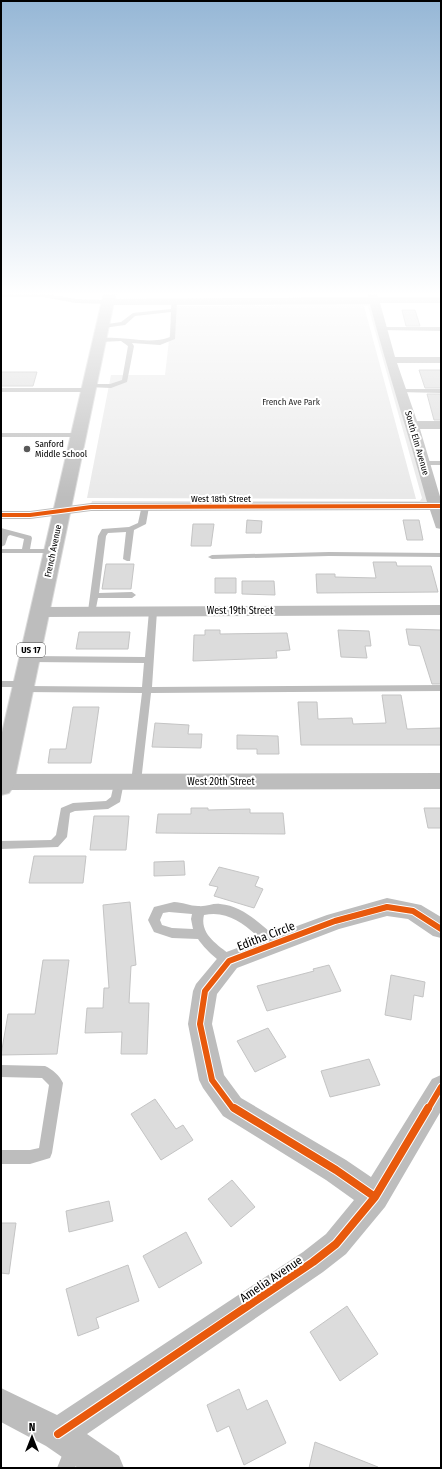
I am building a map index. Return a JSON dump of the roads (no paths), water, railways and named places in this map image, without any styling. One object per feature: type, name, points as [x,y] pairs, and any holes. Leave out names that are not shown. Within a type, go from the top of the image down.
[{"type":"main road","name":"French Avenue","points":[[1,784],[95,361]]},
{"type":"main road","name":"West 20th Street","points":[[1,784],[441,781]]},
{"type":"street","name":"South Elm Avenue","points":[[390,361],[438,506],[441,526]]},
{"type":"street","points":[[412,425],[441,425]]},
{"type":"street","name":"West 18th Street","points":[[1,515],[30,515],[91,507],[438,506]]},
{"type":"street","name":"West 19th Street","points":[[40,612],[93,604],[154,611],[441,610]]},
{"type":"street","name":"Editha Circle","points":[[375,1197],[336,1170],[232,1107],[212,1080],[200,1024],[205,991],[229,961],[335,921],[387,907],[413,911],[441,929]]},
{"type":"street","name":"Amelia Avenue","points":[[66,1449],[336,1244],[375,1197],[441,1087]]},
{"type":"street","points":[[1,1404],[66,1449],[107,1468]]},
{"type":"lane","points":[[1,390],[111,386],[125,381],[129,361]]},
{"type":"lane","points":[[401,391],[441,391]]},
{"type":"lane","points":[[1,435],[79,434]]},
{"type":"lane","points":[[423,463],[441,463]]},
{"type":"lane","points":[[132,595],[93,604],[102,536],[106,531],[130,529],[142,524],[145,507]]},
{"type":"lane","points":[[127,559],[130,529]]},
{"type":"lane","points":[[1,545],[5,531],[18,534],[28,538],[25,551]]},
{"type":"lane","points":[[14,551],[18,534]]},
{"type":"lane","points":[[1,551],[53,551]]},
{"type":"lane","points":[[212,557],[329,554],[441,555]]},
{"type":"lane","points":[[1,845],[54,844],[60,837],[65,811],[73,807],[108,805],[116,799],[128,782],[147,690],[154,611]]},
{"type":"lane","points":[[29,659],[149,660]]},
{"type":"lane","points":[[1,684],[147,690],[441,688]]},
{"type":"lane","points":[[199,934],[172,933],[158,929],[154,920],[158,910],[169,906],[179,906],[199,910],[208,907],[221,907],[240,915],[274,944]]},
{"type":"lane","points":[[199,910],[196,919],[199,934],[229,961]]},
{"type":"lane","points":[[1,1071],[45,1072],[56,1083],[45,1153],[30,1158],[1,1157]]},
{"type":"place","name":"Sanford Middle School","points":[[27,449]]},
{"type":"park label","name":"French Ave Park","points":[[291,402]]}]
